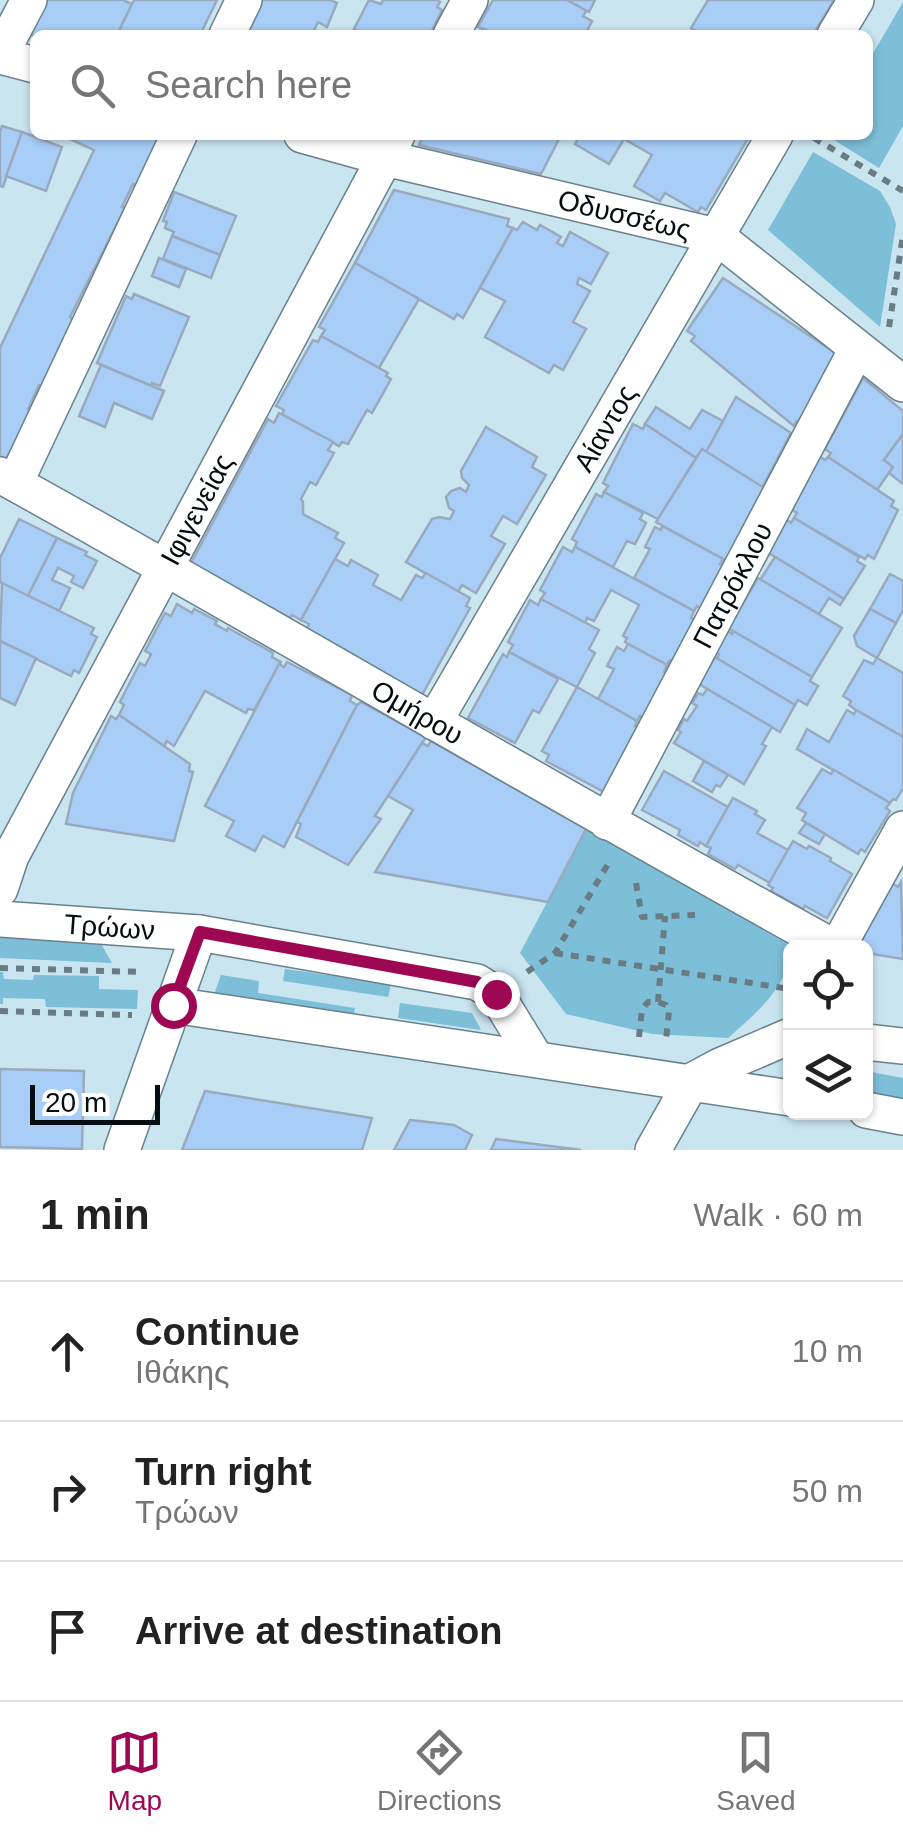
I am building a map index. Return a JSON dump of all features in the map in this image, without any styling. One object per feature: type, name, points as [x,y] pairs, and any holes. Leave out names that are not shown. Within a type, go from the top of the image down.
[{"type":"street","points":[[29,0],[0,56],[30,64]]},
{"type":"street","points":[[229,30],[244,0]]},
{"type":"street","points":[[454,30],[470,0]]},
{"type":"street","points":[[838,30],[856,0]]},
{"type":"street","points":[[8,479],[178,140]]},
{"type":"street","name":"Οδυσσέως","points":[[339,140],[391,147],[716,236],[881,367]]},
{"type":"street","name":"Αίαντος","points":[[434,722],[773,140]]},
{"type":"street","name":"Ιφιγενείας","points":[[0,889],[11,856],[391,147]]},
{"type":"street","name":"Πατρόκλου","points":[[617,827],[881,367]]},
{"type":"street","name":"Ομήρου","points":[[8,479],[822,940]]},
{"type":"street","points":[[841,940],[903,829]]},
{"type":"street","name":"Τρώων","points":[[0,919],[200,932],[477,982],[496,994]]},
{"type":"street","points":[[122,1150],[200,932]]},
{"type":"street","points":[[496,994],[536,1059]]},
{"type":"street","points":[[170,1011],[536,1059],[783,1097]]},
{"type":"street","points":[[653,1150],[692,1081],[783,1040]]},
{"type":"street","points":[[873,1043],[903,1046]]},
{"type":"street","points":[[873,1111],[903,1116]]},
{"type":"path","points":[[817,140],[903,191]]},
{"type":"path","points":[[881,367],[903,234]]},
{"type":"path","points":[[496,994],[555,953],[617,827]]},
{"type":"path","points":[[658,1002],[665,916]]},
{"type":"path","points":[[555,953],[783,988]]},
{"type":"path","points":[[0,1011],[170,1011]]},
{"type":"shaded area","points":[[903,2],[903,126],[879,168],[834,140],[873,140],[873,53]]},
{"type":"shaded area","points":[[813,152],[880,191],[890,207],[896,224],[880,327],[768,230]]},
{"type":"shaded area","points":[[586,829],[789,940],[783,940],[783,977],[778,987],[728,1038],[652,1034],[566,1014],[520,953]]},
{"type":"shaded area","points":[[0,932],[99,940],[112,963],[0,958]]},
{"type":"shaded area","points":[[285,969],[391,984],[388,997],[283,981]]},
{"type":"shaded area","points":[[0,972],[4,979],[33,980],[34,975],[99,976],[99,989],[138,990],[137,1009],[46,1007],[45,999],[3,998],[0,1004]]},
{"type":"shaded area","points":[[221,975],[259,981],[258,993],[355,1008],[354,1015],[217,1000],[215,992]]},
{"type":"shaded area","points":[[400,1003],[472,1013],[481,1030],[398,1018]]},
{"type":"shaded area","points":[[873,1072],[903,1078],[903,1101],[873,1096]]},
{"type":"building","points":[[41,0],[123,0],[132,4],[119,30],[24,33]]},
{"type":"building","points":[[134,0],[217,0],[202,30],[119,30]]},
{"type":"building","points":[[259,0],[337,3],[327,27],[318,22],[314,30],[245,30]]},
{"type":"building","points":[[369,0],[381,4],[383,0],[440,2],[437,7],[442,10],[432,30],[354,29]]},
{"type":"building","points":[[493,0],[567,0],[587,10],[583,16],[592,21],[588,30],[478,27]]},
{"type":"building","points":[[567,0],[595,0],[589,12]]},
{"type":"building","points":[[708,0],[834,0],[816,30],[691,28]]},
{"type":"building","points":[[2,126],[22,132],[3,187],[0,186]]},
{"type":"building","points":[[22,132],[30,135],[30,140],[62,147],[46,191],[6,176]]},
{"type":"building","points":[[72,140],[159,140],[122,207],[125,208],[70,317],[74,320],[42,386],[39,385],[6,460],[0,456],[0,348],[94,150]]},
{"type":"building","points":[[422,140],[558,140],[541,174],[419,145]]},
{"type":"building","points":[[577,140],[623,140],[609,164],[575,144]]},
{"type":"building","points":[[626,140],[747,140],[706,210],[701,207],[698,212],[665,193],[660,201],[634,186],[652,155]]},
{"type":"building","points":[[394,190],[509,219],[507,226],[513,228],[463,318],[457,314],[454,319],[355,263]]},
{"type":"building","points":[[174,192],[236,216],[220,255],[172,236],[174,232],[165,228],[167,222],[163,221]]},
{"type":"building","points":[[523,222],[537,230],[540,225],[561,237],[557,243],[563,246],[570,232],[608,253],[591,284],[579,278],[577,284],[590,291],[573,322],[586,329],[563,370],[554,365],[549,373],[485,337],[505,301],[480,288],[513,228],[517,230]]},
{"type":"building","points":[[172,236],[220,255],[211,278],[163,259]]},
{"type":"building","points":[[159,258],[186,269],[179,287],[152,276]]},
{"type":"building","points":[[355,263],[419,299],[379,368],[321,336],[325,330],[319,327]]},
{"type":"building","points":[[723,278],[840,356],[802,425],[797,421],[794,426],[691,341],[695,336],[687,331]]},
{"type":"building","points":[[134,294],[189,317],[160,386],[151,386],[97,363],[126,296],[132,299]]},
{"type":"building","points":[[321,336],[388,373],[386,376],[391,379],[348,444],[342,442],[339,446],[282,414],[284,410],[276,406],[313,340],[318,342]]},
{"type":"building","points":[[101,365],[164,391],[152,419],[114,403],[105,427],[79,416]]},
{"type":"building","points":[[863,378],[903,411],[903,434],[884,460],[893,467],[877,490],[828,457],[831,453],[825,449]]},
{"type":"building","points":[[736,397],[791,433],[762,488],[706,452]]},
{"type":"building","points":[[656,407],[690,429],[702,410],[723,421],[706,452],[702,449],[696,458],[645,424]]},
{"type":"building","points":[[279,413],[333,442],[328,450],[334,453],[316,485],[310,482],[301,499],[303,514],[338,533],[335,538],[344,543],[301,620],[292,615],[290,618],[190,565],[268,419],[274,423]]},
{"type":"building","points":[[633,424],[643,429],[645,424],[696,458],[658,519],[604,492],[608,486],[603,483]]},
{"type":"building","points":[[486,427],[537,457],[532,467],[546,475],[517,524],[503,516],[491,536],[505,544],[476,593],[462,585],[458,592],[406,562],[432,519],[450,519],[454,511],[446,497],[451,491],[460,488],[466,492],[469,485],[461,471]]},
{"type":"building","points":[[903,434],[903,484],[889,473],[893,467],[884,460]]},
{"type":"building","points":[[702,449],[769,491],[730,563],[656,522]]},
{"type":"building","points":[[819,456],[825,460],[828,457],[894,501],[891,506],[898,510],[874,559],[868,555],[865,559],[794,518],[797,513],[792,510]]},
{"type":"building","points":[[604,492],[643,513],[640,519],[646,523],[635,544],[627,541],[613,567],[575,547],[577,542],[572,539],[596,494],[602,497]]},
{"type":"building","points":[[794,518],[859,557],[857,561],[865,566],[844,599],[767,552],[786,519],[791,523]]},
{"type":"building","points":[[19,519],[57,538],[28,596],[0,582],[0,558]]},
{"type":"building","points":[[662,526],[723,559],[720,564],[725,566],[701,609],[697,606],[694,611],[634,578],[650,549],[645,547],[655,527],[661,530]]},
{"type":"building","points":[[57,538],[97,561],[83,588],[71,582],[74,576],[58,568],[52,580],[70,588],[59,611],[28,596]]},
{"type":"building","points":[[563,547],[572,552],[575,547],[694,611],[691,618],[696,621],[674,662],[670,660],[667,665],[625,642],[627,638],[623,636],[639,605],[611,590],[594,621],[587,618],[585,623],[541,599],[545,593],[540,590]]},
{"type":"building","points":[[775,557],[844,599],[840,605],[829,598],[819,614],[760,580]]},
{"type":"building","points":[[335,559],[348,566],[351,560],[378,575],[373,585],[401,600],[416,575],[422,578],[426,573],[470,598],[466,606],[470,608],[422,695],[306,630],[309,624],[301,620]]},
{"type":"building","points":[[890,574],[903,581],[903,610],[896,623],[870,609]]},
{"type":"building","points":[[758,578],[842,628],[812,677],[728,628]]},
{"type":"building","points":[[2,583],[94,628],[91,634],[97,637],[79,673],[74,670],[71,676],[0,641]]},
{"type":"building","points":[[541,599],[599,630],[589,649],[595,653],[577,687],[509,652],[513,645],[508,642],[530,600],[538,605]]},
{"type":"building","points":[[177,604],[217,621],[215,624],[273,653],[272,657],[281,662],[254,710],[248,709],[246,713],[205,691],[174,746],[167,741],[164,746],[119,715],[124,705],[120,702],[140,663],[145,666],[151,654],[145,651],[165,613],[171,616]]},
{"type":"building","points":[[870,609],[896,623],[877,658],[857,646],[854,636]]},
{"type":"building","points":[[728,631],[812,677],[810,681],[818,686],[807,705],[798,700],[795,705],[717,659],[719,654],[715,652]]},
{"type":"building","points":[[0,641],[36,658],[15,705],[0,698]]},
{"type":"building","points":[[628,644],[667,665],[664,672],[669,674],[645,719],[640,716],[637,721],[598,699],[614,669],[607,666],[617,647],[624,651]]},
{"type":"building","points":[[509,652],[558,679],[539,713],[533,710],[515,743],[468,718],[503,654],[507,657]]},
{"type":"building","points":[[715,657],[795,705],[780,732],[699,684]]},
{"type":"building","points":[[877,658],[903,673],[903,737],[856,710],[843,696],[864,660],[873,664]]},
{"type":"building","points":[[287,662],[352,695],[350,701],[357,705],[284,847],[263,836],[255,851],[226,836],[234,821],[205,806],[279,664],[284,667]]},
{"type":"building","points":[[577,687],[637,721],[635,726],[639,728],[604,792],[546,761],[549,755],[542,751]]},
{"type":"building","points":[[707,689],[772,727],[744,784],[674,743],[684,719],[687,721],[697,706],[692,703],[698,693],[703,695]]},
{"type":"building","points":[[361,702],[426,737],[375,816],[381,819],[348,865],[296,837],[301,824],[297,822]]},
{"type":"building","points":[[847,710],[854,714],[856,710],[903,737],[903,788],[896,800],[890,803],[797,749],[807,729],[829,742]]},
{"type":"building","points":[[119,715],[190,764],[189,771],[193,772],[174,841],[66,824],[73,793],[111,716],[116,719]]},
{"type":"building","points":[[431,741],[586,829],[548,902],[375,872],[413,810],[388,796],[422,743],[428,746]]},
{"type":"building","points":[[704,761],[728,775],[712,792],[693,781]]},
{"type":"building","points":[[822,769],[831,774],[834,770],[890,803],[886,808],[890,811],[865,852],[861,849],[858,854],[802,820],[806,813],[797,808]]},
{"type":"building","points":[[664,771],[728,807],[706,846],[678,835],[680,830],[642,810]]},
{"type":"building","points":[[733,798],[765,820],[757,833],[788,850],[770,883],[708,854],[711,848],[706,846]]},
{"type":"building","points":[[806,823],[825,834],[819,844],[799,833]]},
{"type":"building","points":[[793,841],[831,858],[852,874],[827,918],[805,906],[803,909],[771,891],[773,888],[768,885]]},
{"type":"building","points":[[901,882],[903,959],[873,954],[873,940],[861,940],[892,883],[898,887]]},
{"type":"building","points":[[0,1069],[84,1071],[82,1149],[0,1147]]},
{"type":"building","points":[[205,1091],[372,1118],[362,1150],[182,1150]]},
{"type":"building","points":[[410,1120],[454,1125],[472,1135],[465,1150],[394,1150]]},
{"type":"building","points":[[496,1139],[581,1150],[491,1150]]},
{"type":"route","points":[[173,1005],[200,932],[477,982],[496,994]]}]
